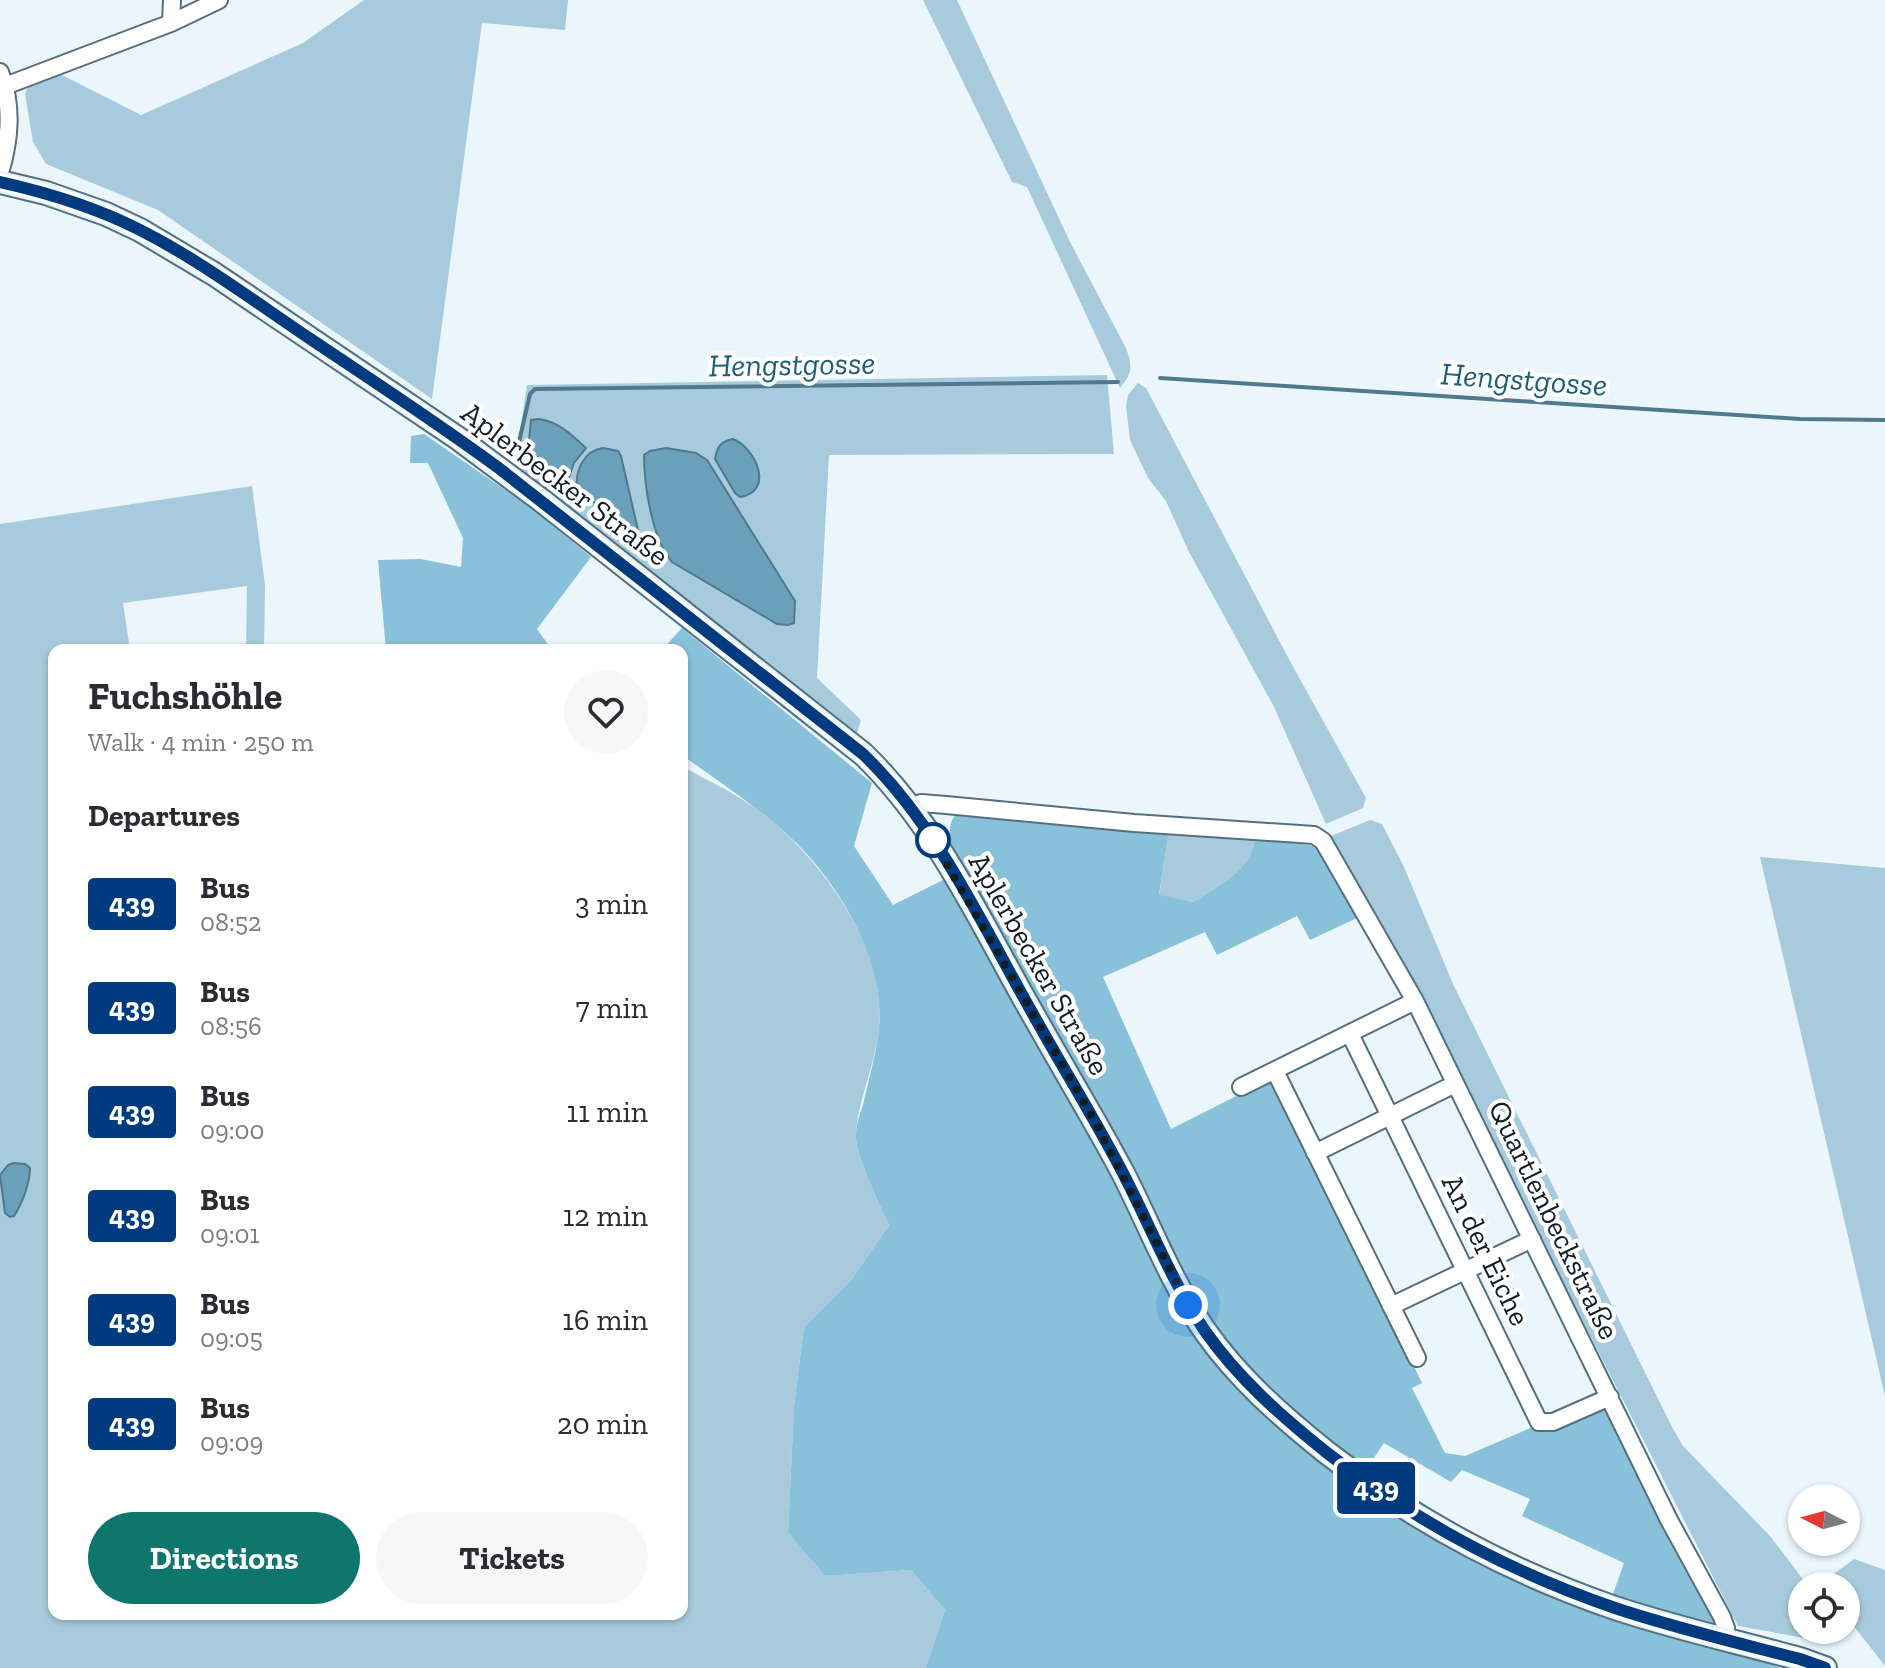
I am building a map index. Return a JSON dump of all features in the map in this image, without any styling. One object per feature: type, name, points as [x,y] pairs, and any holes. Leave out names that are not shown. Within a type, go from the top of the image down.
[{"type":"main road","name":"Aplerbecker Straße","points":[[0,182],[46,193],[106,214],[140,230],[214,274],[447,430],[541,500],[863,754],[884,774],[910,807],[962,890],[1097,1125],[1188,1305],[1241,1375],[1298,1429],[1348,1469],[1461,1542],[1577,1594],[1617,1608],[1825,1668]]},
{"type":"street","points":[[171,23],[172,0]]},
{"type":"street","points":[[0,173],[9,133],[3,79],[171,23],[219,0]]},
{"type":"street","name":"Quartlenbeckstraße","points":[[910,807],[921,803],[1134,823],[1314,835],[1323,841],[1415,1001],[1669,1520],[1722,1617],[1726,1628],[1723,1638]]},
{"type":"street","points":[[1241,1087],[1415,1001]]},
{"type":"street","name":"An der Eiche","points":[[1350,1034],[1539,1422],[1553,1422],[1610,1397]]},
{"type":"street","points":[[1275,1071],[1417,1358]]},
{"type":"street","points":[[1315,1153],[1455,1084]]},
{"type":"street","points":[[1391,1306],[1532,1239]]},
{"type":"shaded area","points":[[364,0],[568,0],[565,30],[482,23],[432,399],[158,210],[46,164],[33,142],[25,94],[28,86],[62,75],[141,115],[303,43]]},
{"type":"shaded area","points":[[923,0],[957,0],[1070,242],[1126,348],[1130,370],[1120,388],[1027,187],[1012,182]]},
{"type":"shaded area","points":[[1107,375],[1114,454],[829,455],[817,678],[861,720],[854,743],[514,470],[527,385]]},
{"type":"shaded area","points":[[1138,383],[1146,388],[1366,798],[1363,808],[1326,824],[1274,707],[1188,550],[1166,501],[1148,478],[1130,440],[1126,406],[1128,395]]},
{"type":"shaded area","points":[[538,419],[558,426],[586,448],[574,463],[568,480],[528,450],[531,420]]},
{"type":"shaded area","points":[[424,434],[530,507],[591,557],[537,629],[548,644],[385,644],[378,560],[421,559],[461,567],[463,538],[428,463],[410,463],[411,436]]},
{"type":"shaded area","points":[[733,439],[749,451],[758,470],[757,487],[740,497],[715,459],[720,445]]},
{"type":"shaded area","points":[[603,448],[618,451],[621,456],[638,530],[634,534],[577,489],[577,475],[585,458]]},
{"type":"shaded area","points":[[666,448],[696,453],[707,460],[795,601],[794,623],[777,624],[672,562],[654,526],[644,467],[644,455]]},
{"type":"shaded area","points":[[252,486],[265,585],[264,644],[246,644],[247,586],[123,603],[129,644],[48,644],[48,1620],[688,1620],[688,769],[755,808],[802,850],[844,904],[872,965],[879,996],[879,1027],[860,1108],[856,1143],[889,1225],[852,1279],[804,1327],[794,1407],[788,1533],[825,1576],[911,1570],[945,1610],[926,1668],[0,1668],[0,524]]},
{"type":"shaded area","points":[[682,628],[872,783],[854,846],[893,905],[951,876],[1221,1355],[1399,1506],[1671,1628],[1781,1668],[926,1668],[945,1610],[911,1570],[825,1576],[788,1533],[794,1407],[804,1327],[852,1279],[889,1225],[856,1143],[857,1123],[879,1028],[875,977],[856,926],[827,878],[810,858],[780,828],[688,759],[688,644],[667,644]]},
{"type":"shaded area","points":[[957,813],[1169,831],[1159,895],[1193,902],[1240,869],[1255,839],[1319,846],[1359,917],[1310,940],[1297,916],[1217,955],[1205,932],[1103,977],[1171,1129],[1274,1077],[1422,1383],[1412,1388],[1445,1453],[1465,1456],[1533,1427],[1555,1426],[1609,1404],[1717,1619],[1713,1625],[1612,1597],[1624,1563],[1522,1516],[1530,1499],[1462,1470],[1451,1482],[1384,1443],[1365,1471],[1259,1383],[1207,1321],[958,873],[950,834],[950,826]]},
{"type":"shaded area","points":[[1370,820],[1382,824],[1404,867],[1453,984],[1672,1427],[1683,1446],[1770,1536],[1797,1572],[1788,1572],[1788,1635],[1738,1626],[1540,1237],[1425,1001],[1331,836]]},
{"type":"shaded area","points":[[1169,831],[1255,839],[1240,869],[1193,902],[1159,896]]},
{"type":"shaded area","points":[[1760,857],[1885,868],[1885,1396]]},
{"type":"shaded area","points":[[14,1163],[25,1164],[30,1168],[30,1174],[20,1206],[10,1217],[5,1213],[0,1175]]},
{"type":"shaded area","points":[[1854,1559],[1885,1570],[1885,1666],[1860,1634],[1860,1572],[1836,1572]]},
{"type":"waterway","name":"Hengstgosse","points":[[1160,378],[1800,419],[1885,420]]},
{"type":"waterway","name":"Hengstgosse","points":[[516,455],[530,394],[535,389],[1118,382]]},
{"type":"bus line","name":"439","points":[[0,182],[46,193],[106,214],[140,230],[214,274],[500,469],[863,754],[884,774],[933,840],[1097,1125],[1188,1305],[1241,1375],[1298,1429],[1399,1505],[1461,1542],[1512,1567],[1617,1608],[1825,1668]]},
{"type":"route","points":[[933,840],[1097,1125],[1188,1305]]}]
